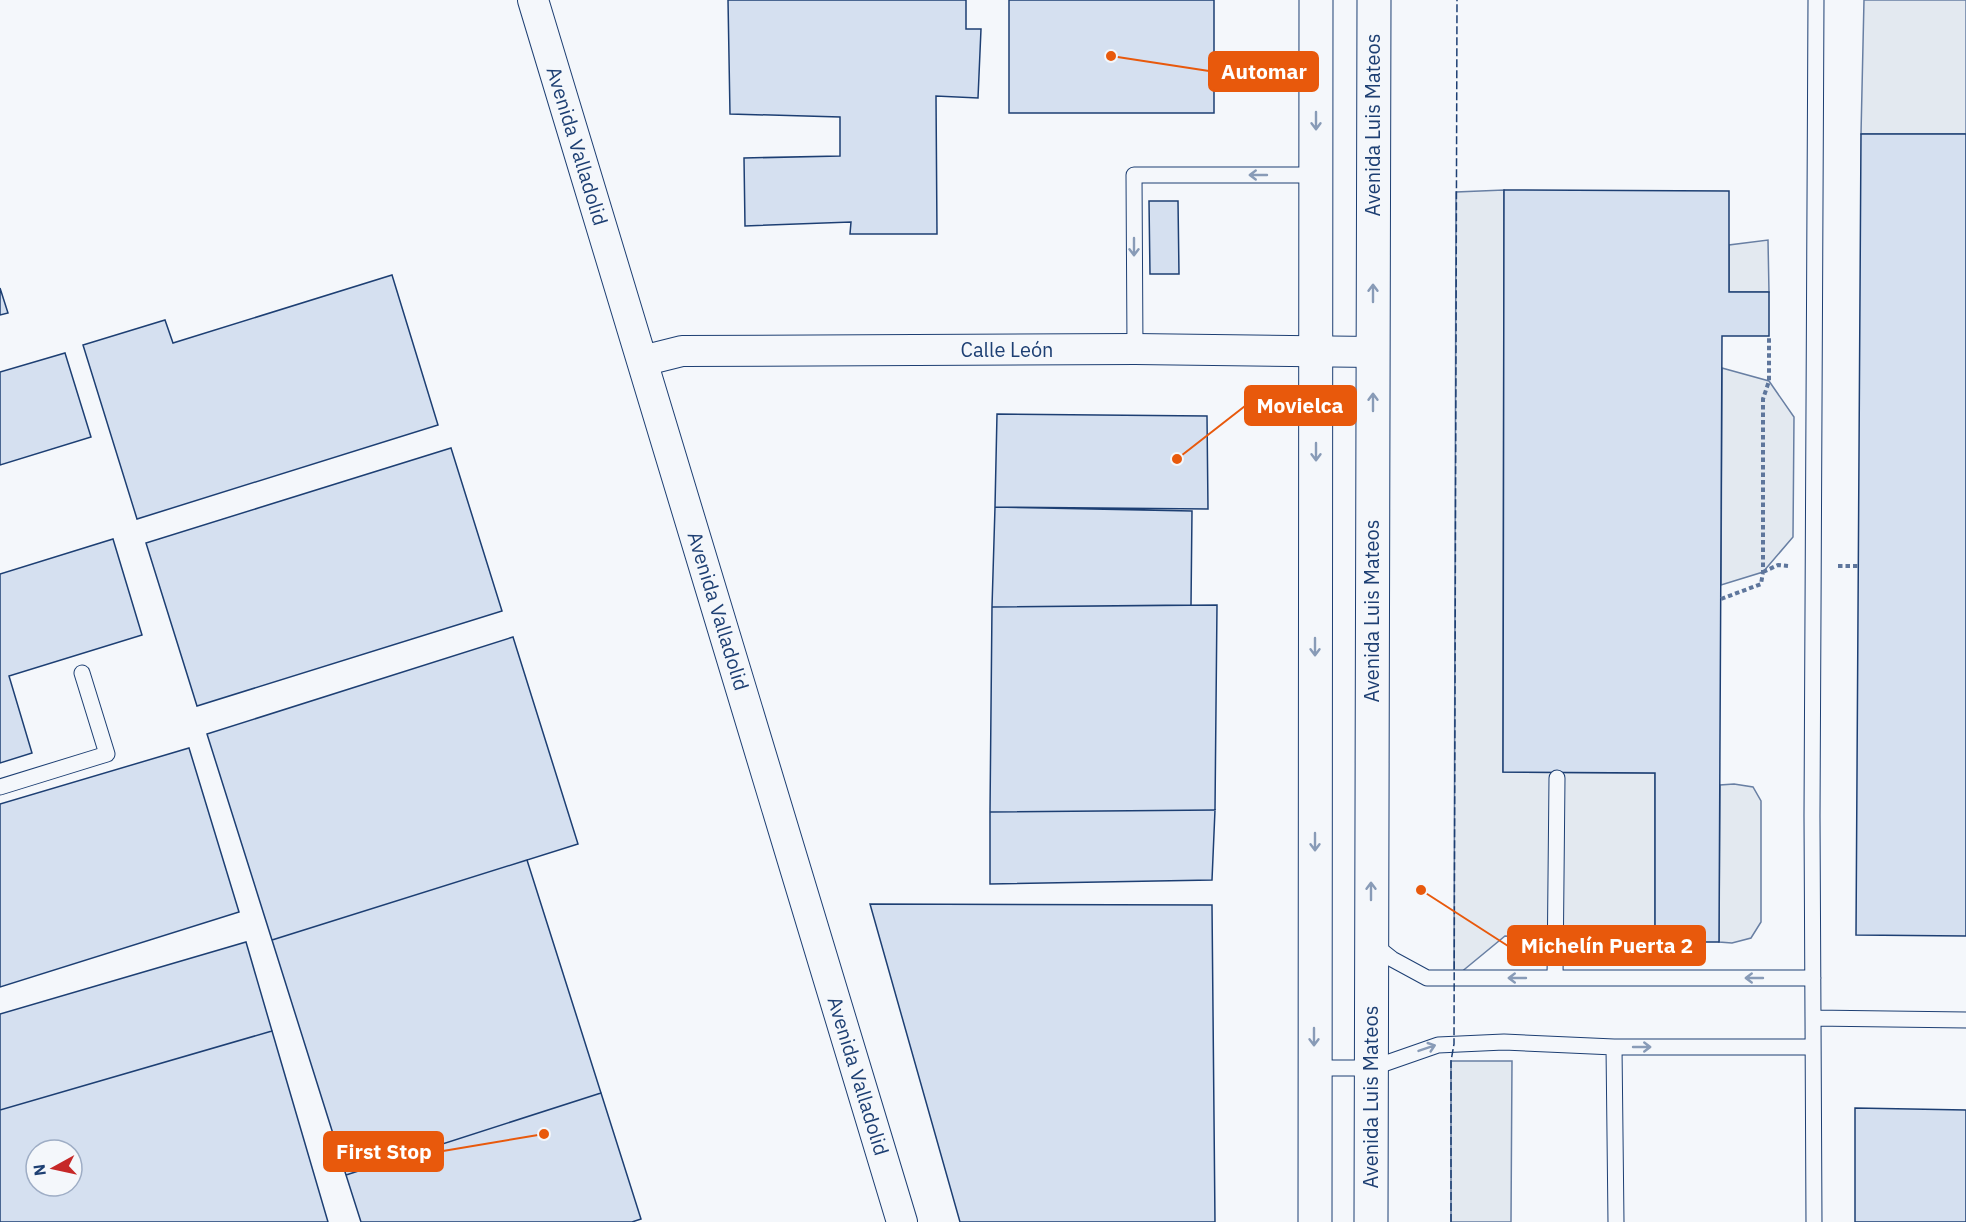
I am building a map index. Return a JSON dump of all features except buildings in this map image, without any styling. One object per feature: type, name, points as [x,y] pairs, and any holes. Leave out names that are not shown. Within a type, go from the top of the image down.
[{"type":"highway","points":[[1315,1222],[1316,0]]},
{"type":"highway","name":"Avenida Luis Mateos","points":[[1371,1222],[1374,0]]},
{"type":"street","name":"Avenida Valladolid","points":[[533,0],[902,1222]]},
{"type":"street","name":"Calle León","points":[[642,361],[682,351],[1373,352]]},
{"type":"lane","points":[[1814,1222],[1812,804],[1816,0]]},
{"type":"lane","points":[[1135,350],[1134,175],[1316,175]]},
{"type":"lane","points":[[0,787],[107,754],[82,673]]},
{"type":"lane","points":[[1555,978],[1557,778]]},
{"type":"lane","points":[[1371,942],[1392,959],[1427,978],[1813,978]]},
{"type":"lane","points":[[1812,1018],[1966,1020]]},
{"type":"lane","points":[[1314,1068],[1372,1068],[1438,1045],[1504,1042],[1614,1047],[1813,1047]]},
{"type":"lane","points":[[1614,1047],[1617,1222]]},
{"type":"path","points":[[1721,599],[1761,584],[1763,572],[1763,399],[1769,381],[1769,336]]},
{"type":"shaded area","points":[[1864,0],[1966,0],[1966,134],[1861,134]]},
{"type":"shaded area","points":[[1504,190],[1503,772],[1655,773],[1655,942],[1505,936],[1454,978],[1456,192]]},
{"type":"shaded area","points":[[1768,240],[1769,292],[1729,292],[1729,245]]},
{"type":"shaded area","points":[[1722,368],[1769,381],[1794,417],[1793,537],[1763,572],[1721,585]]},
{"type":"shaded area","points":[[1734,784],[1753,787],[1761,801],[1761,922],[1751,938],[1732,943],[1719,942],[1720,785]]},
{"type":"shaded area","points":[[1451,1061],[1512,1061],[1511,1222],[1451,1222]]},
{"type":"fence","points":[[1451,1222],[1451,1061],[1454,1044],[1457,0]]},
{"type":"place","name":"Automar","points":[[1111,56]]},
{"type":"place","name":"Movielca","points":[[1177,459]]},
{"type":"place","name":"Michelín Puerta 2","points":[[1421,890]]},
{"type":"place","name":"First Stop","points":[[544,1134]]}]
